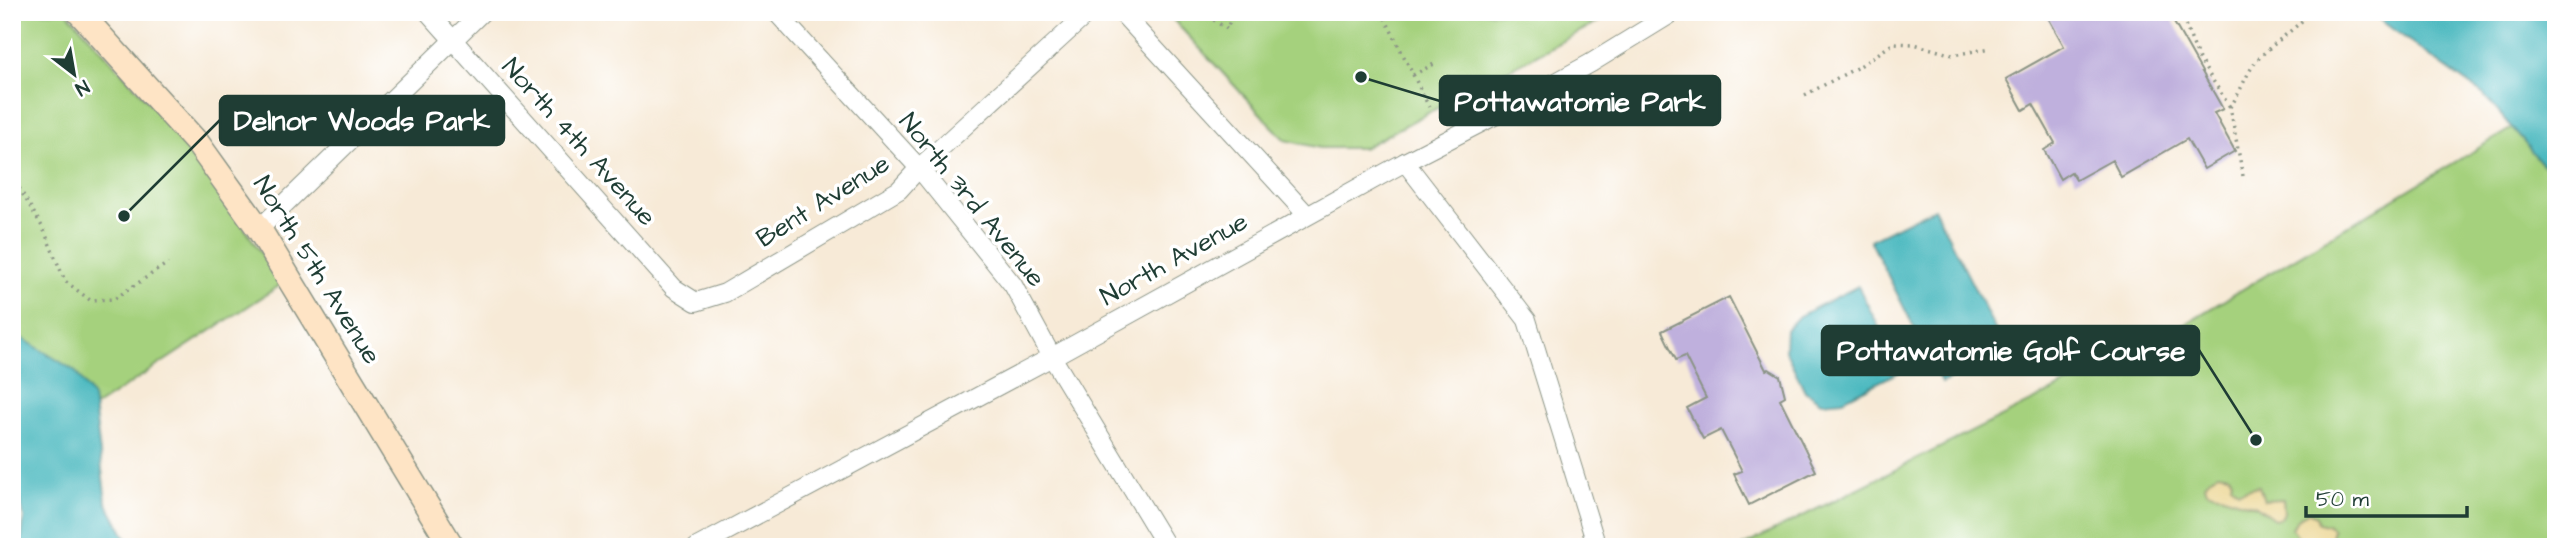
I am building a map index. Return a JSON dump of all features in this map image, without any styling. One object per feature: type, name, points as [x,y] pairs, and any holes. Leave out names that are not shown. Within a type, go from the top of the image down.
[{"type":"main road","name":"North 5th Avenue","points":[[90,16],[198,144],[259,229],[452,547]]},
{"type":"street","name":"North 4th Avenue","points":[[428,12],[674,288],[696,302]]},
{"type":"street","points":[[259,229],[482,12]]},
{"type":"street","name":"North 3rd Avenue","points":[[776,12],[919,168],[1013,285],[1052,357],[1167,547]]},
{"type":"street","name":"Bent Avenue","points":[[696,302],[725,293],[899,190],[919,168],[1089,12]]},
{"type":"street","points":[[1121,12],[1307,215]]},
{"type":"street","name":"North Avenue","points":[[697,547],[1580,69],[1674,12]]},
{"type":"street","points":[[1405,162],[1527,320],[1597,547]]},
{"type":"path","points":[[1202,12],[1227,29],[1233,12]]},
{"type":"path","points":[[1382,12],[1429,107]]},
{"type":"path","points":[[2180,12],[2199,58],[2230,107],[2242,176]]},
{"type":"path","points":[[2230,107],[2245,76],[2259,57],[2285,33],[2307,18],[2309,12]]},
{"type":"path","points":[[1805,95],[1860,66],[1894,43],[1914,44],[1953,55],[1991,48]]},
{"type":"path","points":[[1413,75],[1434,64]]},
{"type":"path","points":[[12,176],[43,229],[65,281],[90,300],[114,299],[168,263]]},
{"type":"green space","points":[[12,12],[67,12],[191,148],[282,284],[12,461]]},
{"type":"green space","points":[[1166,12],[1616,12],[1363,148],[1320,148],[1285,140]]},
{"type":"green space","points":[[2512,128],[2556,180],[2556,547],[1741,547],[2171,332]]},
{"type":"sand","points":[[2218,473],[2229,475],[2231,484],[2238,491],[2259,486],[2264,500],[2283,499],[2282,517],[2274,519],[2256,506],[2207,491],[2205,485],[2208,480]]},
{"type":"sand","points":[[2308,512],[2316,516],[2318,523],[2333,530],[2330,540],[2332,543],[2336,545],[2346,542],[2354,547],[2304,546],[2292,529],[2297,519]]},
{"type":"water","points":[[2369,12],[2556,12],[2556,180],[2484,95]]},
{"type":"water","points":[[1934,208],[2006,351],[1942,383],[1870,240]]},
{"type":"water","points":[[1858,286],[1901,371],[1843,400],[1821,402],[1805,391],[1785,350],[1786,330],[1799,316]]},
{"type":"water","points":[[12,332],[75,371],[93,397],[106,502],[131,547],[21,547],[24,518],[12,466]]},
{"type":"building","points":[[2045,12],[2168,12],[2223,109],[2214,113],[2235,151],[2204,169],[2187,139],[2121,177],[2112,160],[2076,180],[2071,172],[2060,179],[2044,150],[2055,143],[2033,104],[2023,110],[2006,79],[2064,46]]},
{"type":"building","points":[[1729,297],[1766,370],[1769,369],[1780,376],[1785,396],[1780,399],[1816,471],[1749,505],[1734,474],[1742,471],[1721,430],[1703,439],[1687,408],[1706,398],[1685,356],[1676,360],[1662,331]]},
{"type":"place","name":"Pottawatomie Park","points":[[1361,77]]},
{"type":"place","name":"Delnor Woods Park","points":[[124,216]]},
{"type":"place","name":"Pottawatomie Golf Course","points":[[2256,440]]}]
